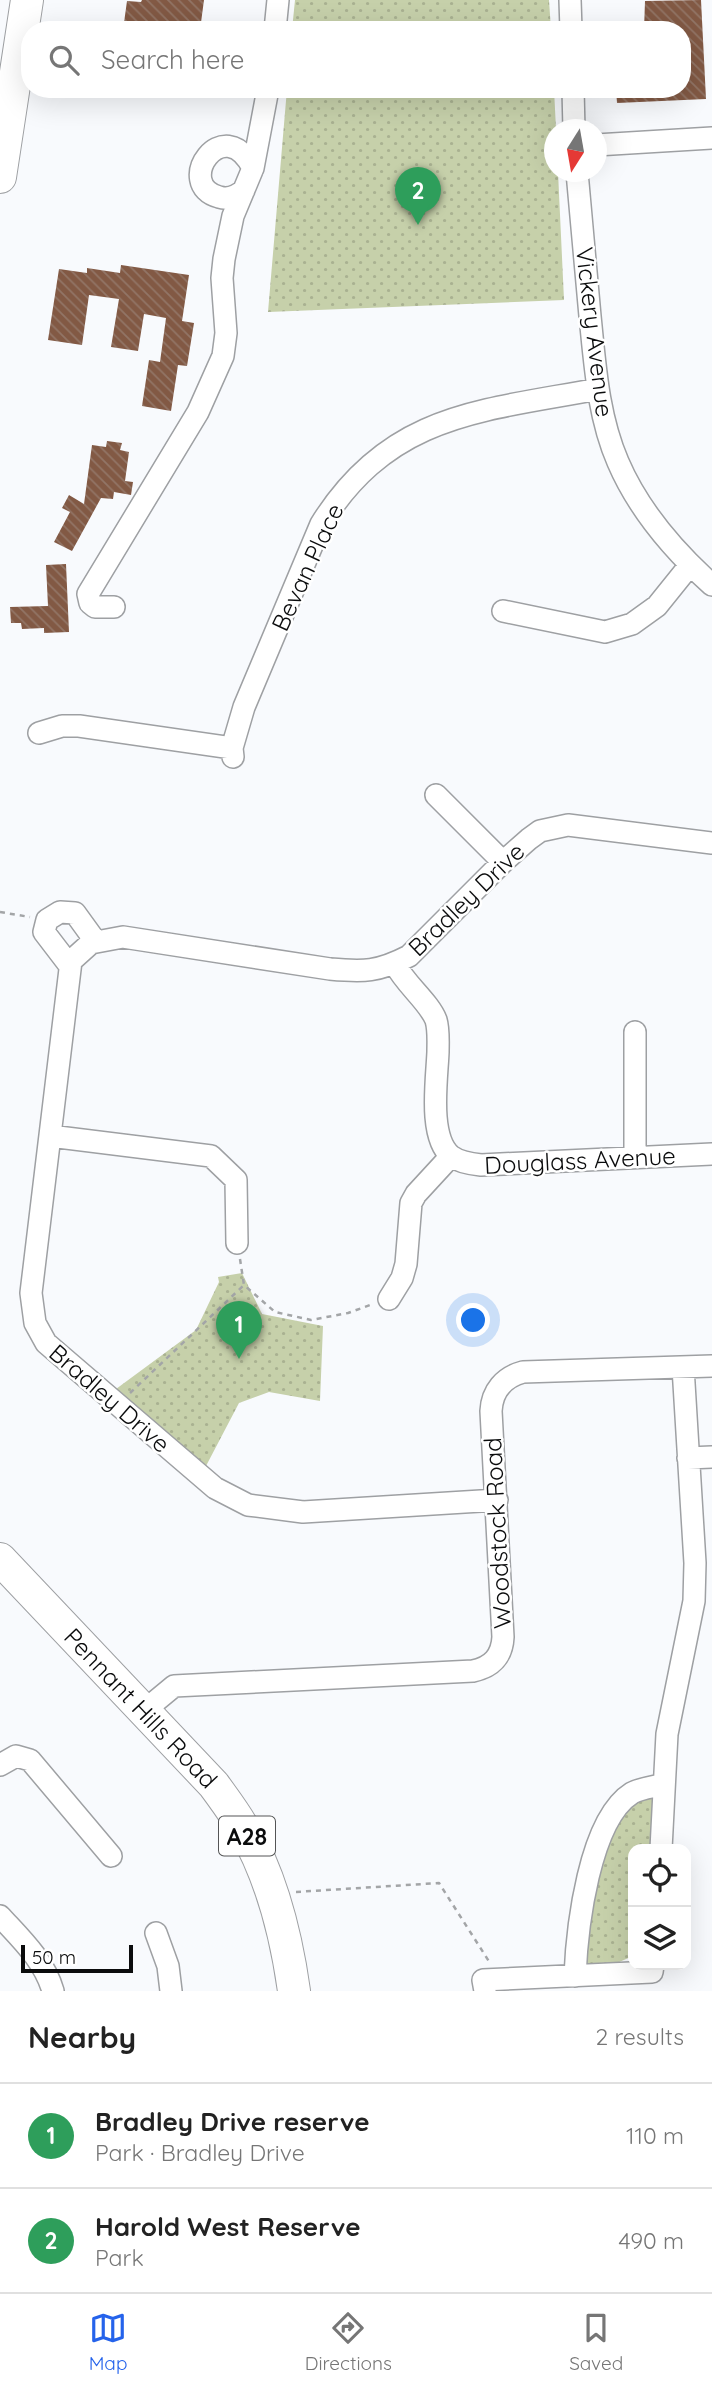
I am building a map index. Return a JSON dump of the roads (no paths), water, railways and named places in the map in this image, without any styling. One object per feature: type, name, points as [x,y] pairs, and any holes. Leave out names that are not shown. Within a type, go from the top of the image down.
[{"type":"highway","points":[[24,21],[27,0]]},
{"type":"highway","points":[[0,177],[21,39]]},
{"type":"highway","name":"Pennant Hills Road","points":[[0,1559],[214,1785],[243,1826],[273,1894],[287,1945],[294,1991]]},
{"type":"street","points":[[276,21],[278,0]]},
{"type":"street","points":[[570,0],[571,21]]},
{"type":"street","points":[[114,607],[95,607],[90,604],[88,594],[198,412],[223,356],[226,332],[222,278],[224,259],[233,216],[253,168],[266,98]]},
{"type":"street","points":[[573,98],[574,119]]},
{"type":"street","points":[[607,144],[712,138]]},
{"type":"street","points":[[244,190],[229,198],[212,195],[202,182],[201,165],[211,151],[227,146],[242,152],[253,168]]},
{"type":"street","name":"Vickery Avenue","points":[[578,182],[597,389],[618,463],[659,530],[690,565],[712,584]]},
{"type":"street","name":"Bevan Place","points":[[39,733],[62,726],[79,726],[233,752],[244,707],[321,524],[336,500],[352,482],[387,452],[433,425],[461,415],[597,389]]},
{"type":"street","points":[[503,611],[605,632],[632,624],[657,606],[690,565]]},
{"type":"street","points":[[436,795],[503,862]]},
{"type":"street","name":"Bradley Drive","points":[[96,942],[123,937],[364,972],[395,964],[409,956],[503,862],[540,831],[568,824],[712,844]]},
{"type":"street","points":[[60,912],[75,913],[96,942],[91,943],[71,961],[70,966],[44,932],[47,920],[60,912]]},
{"type":"street","name":"Douglass Avenue","points":[[395,964],[436,1021],[436,1124],[442,1146],[451,1156],[481,1166],[712,1154]]},
{"type":"street","name":"Bradley Drive","points":[[70,966],[31,1293],[32,1314],[46,1343],[215,1488],[248,1505],[303,1512],[497,1500]]},
{"type":"street","points":[[635,1031],[635,1157]]},
{"type":"street","points":[[50,1136],[211,1156],[236,1180],[237,1243]]},
{"type":"street","points":[[389,1299],[402,1278],[406,1264],[411,1203],[451,1156]]},
{"type":"street","name":"Woodstock Road","points":[[145,1710],[174,1686],[474,1671],[486,1667],[498,1655],[502,1643],[491,1403],[496,1391],[508,1378],[523,1372],[712,1366]]},
{"type":"street","points":[[661,1844],[667,1734],[704,1562],[688,1458],[683,1367]]},
{"type":"street","points":[[688,1458],[712,1457]]},
{"type":"street","points":[[0,1765],[16,1756],[30,1760],[111,1856]]},
{"type":"street","points":[[575,1976],[580,1908],[607,1822],[618,1805],[634,1792],[664,1784]]},
{"type":"street","points":[[0,1916],[32,1950],[53,1991]]},
{"type":"street","points":[[156,1933],[168,1966],[171,1991]]},
{"type":"street","points":[[484,1986],[652,1970]]},
{"type":"place","name":"Harold West Reserve","points":[[418,225]]},
{"type":"place","name":"Bradley Drive reserve","points":[[239,1359]]}]
